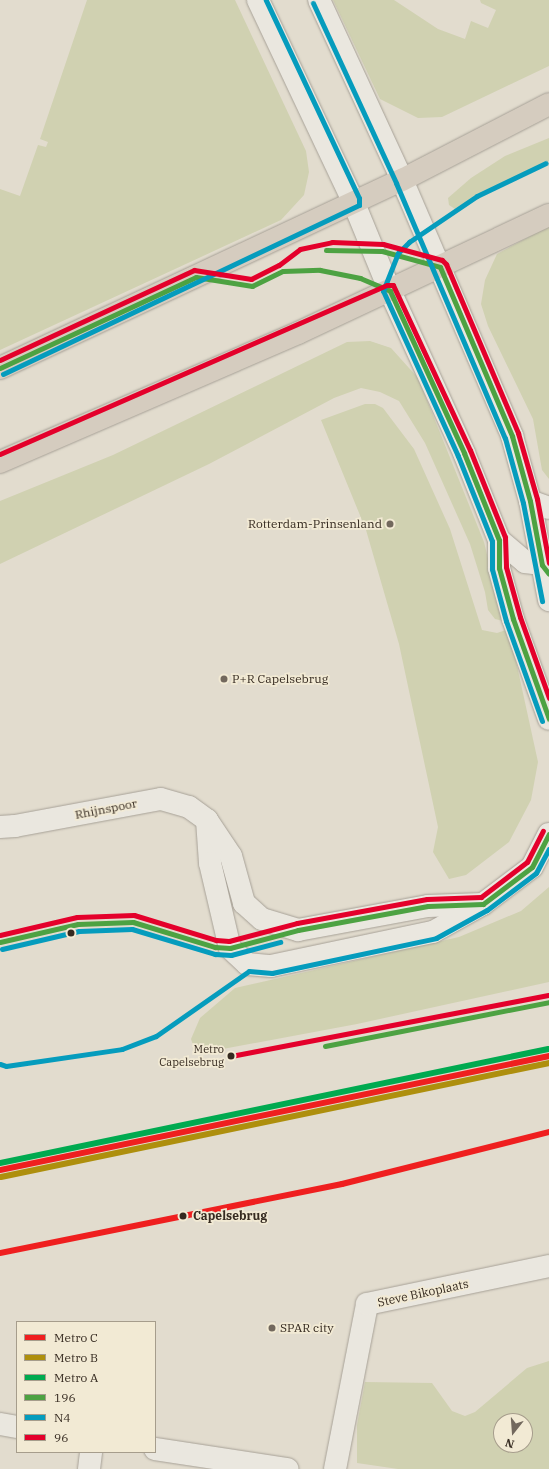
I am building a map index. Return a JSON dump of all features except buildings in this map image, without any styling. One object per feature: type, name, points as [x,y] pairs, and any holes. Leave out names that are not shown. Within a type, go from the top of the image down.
[{"type":"highway","points":[[0,368],[353,201],[402,180],[549,104]]},
{"type":"highway","points":[[0,462],[390,291],[549,215]]},
{"type":"street","points":[[258,0],[353,201],[390,291],[458,439],[499,540],[500,568],[509,604],[549,720]]},
{"type":"street","points":[[319,0],[402,180],[440,267],[512,436],[539,504],[549,600]]},
{"type":"street","points":[[499,540],[525,562],[545,565]]},
{"type":"street","name":"Rhijnspoor","points":[[0,827],[15,826],[161,799],[189,806],[207,820],[232,856],[244,903],[262,920],[298,930],[428,906],[483,904]]},
{"type":"street","points":[[207,820],[210,863],[230,948],[247,964],[271,966],[433,932],[483,904],[532,867],[549,834]]},
{"type":"street","name":"Steve Bikoplaats","points":[[335,1469],[367,1304],[549,1266]]},
{"type":"street","points":[[0,1424],[16,1427]]},
{"type":"street","points":[[156,1449],[288,1469]]},
{"type":"street","points":[[89,1469],[91,1453]]},
{"type":"green space","points":[[87,0],[235,0],[306,151],[309,172],[304,195],[281,220],[0,350],[0,189],[20,196],[38,145],[46,147],[48,142],[40,139]]},
{"type":"green space","points":[[333,0],[394,0],[438,29],[465,39],[471,21],[488,28],[496,10],[481,3],[480,0],[549,0],[549,66],[442,117],[418,118],[380,99]]},
{"type":"green space","points":[[549,138],[549,161],[455,209],[449,205],[448,198],[471,178],[505,156]]},
{"type":"green space","points":[[549,226],[549,479],[542,470],[533,419],[488,326],[481,304],[485,280],[497,254]]},
{"type":"green space","points":[[370,341],[391,348],[418,378],[484,542],[503,621],[495,619],[488,610],[485,592],[470,544],[425,443],[399,401],[380,392],[361,388],[334,398],[209,464],[0,564],[0,501],[113,455],[347,342]]},
{"type":"green space","points":[[365,404],[375,404],[383,408],[414,449],[450,529],[482,630],[497,633],[509,629],[538,762],[531,800],[509,842],[466,875],[449,879],[433,852],[438,827],[399,644],[366,530],[321,420]]},
{"type":"green space","points":[[549,887],[549,982],[357,1024],[196,1054],[191,1039],[200,1018],[235,988],[459,937],[521,911]]},
{"type":"green space","points":[[549,1361],[549,1469],[398,1469],[357,1463],[357,1425],[365,1382],[432,1383],[452,1411],[465,1416],[475,1412],[527,1368]]},
{"type":"metro line","name":"A","points":[[0,1163],[548,1049]]},
{"type":"metro line","name":"C","points":[[0,1170],[549,1056]]},
{"type":"metro line","name":"B","points":[[1,1177],[549,1063]]},
{"type":"metro line","name":"C","points":[[0,1253],[342,1184],[549,1132]]},
{"type":"transit line","name":"N4","points":[[3,374],[359,205],[359,198],[266,0]]},
{"type":"transit line","name":"N4","points":[[313,3],[396,183],[505,438],[523,503],[542,601]]},
{"type":"transit line","name":"N4","points":[[542,721],[506,621],[492,569],[492,541],[458,456],[383,291],[398,253],[409,242],[477,196],[546,163]]},
{"type":"transit line","name":"96","points":[[0,360],[194,270],[251,279],[279,265],[300,249],[332,242],[383,244],[442,260],[446,264],[518,433],[537,499],[549,563]]},
{"type":"transit line","name":"196","points":[[326,250],[382,251],[440,267]]},
{"type":"transit line","name":"196","points":[[440,267],[512,436],[530,501],[542,565],[549,574]]},
{"type":"transit line","name":"196","points":[[0,368],[196,277],[252,286],[283,271],[320,270],[360,278],[390,291],[464,453],[499,540],[499,568],[513,619],[549,719]]},
{"type":"transit line","name":"96","points":[[0,454],[387,285],[393,285],[470,450],[505,537],[506,567],[520,617],[549,698]]},
{"type":"transit line","name":"96","points":[[0,935],[77,917],[134,915],[216,940],[229,941],[297,923],[427,899],[481,897],[527,862],[543,831]]},
{"type":"transit line","name":"196","points":[[0,942],[78,924],[133,922],[215,947],[230,948],[298,930],[428,906],[483,904],[532,867],[549,834]]},
{"type":"transit line","name":"N4","points":[[0,1064],[6,1066],[122,1049],[156,1036],[249,971],[272,973],[436,938],[487,910],[536,873],[549,849]]},
{"type":"transit line","name":"N4","points":[[2,949],[79,931],[132,929],[215,954],[231,955],[280,942]]},
{"type":"transit line","name":"96","points":[[231,1056],[548,995]]},
{"type":"transit line","name":"196","points":[[325,1046],[549,1002]]},
{"type":"place","name":"Rotterdam-Prinsenland","points":[[390,524]]},
{"type":"place","name":"P+R Capelsebrug","points":[[224,679]]},
{"type":"place","name":"Metro Capelsebrug","points":[[231,1056]]},
{"type":"place","name":"Capelsebrug","points":[[183,1216]]},
{"type":"place","name":"SPAR city","points":[[272,1328]]}]
